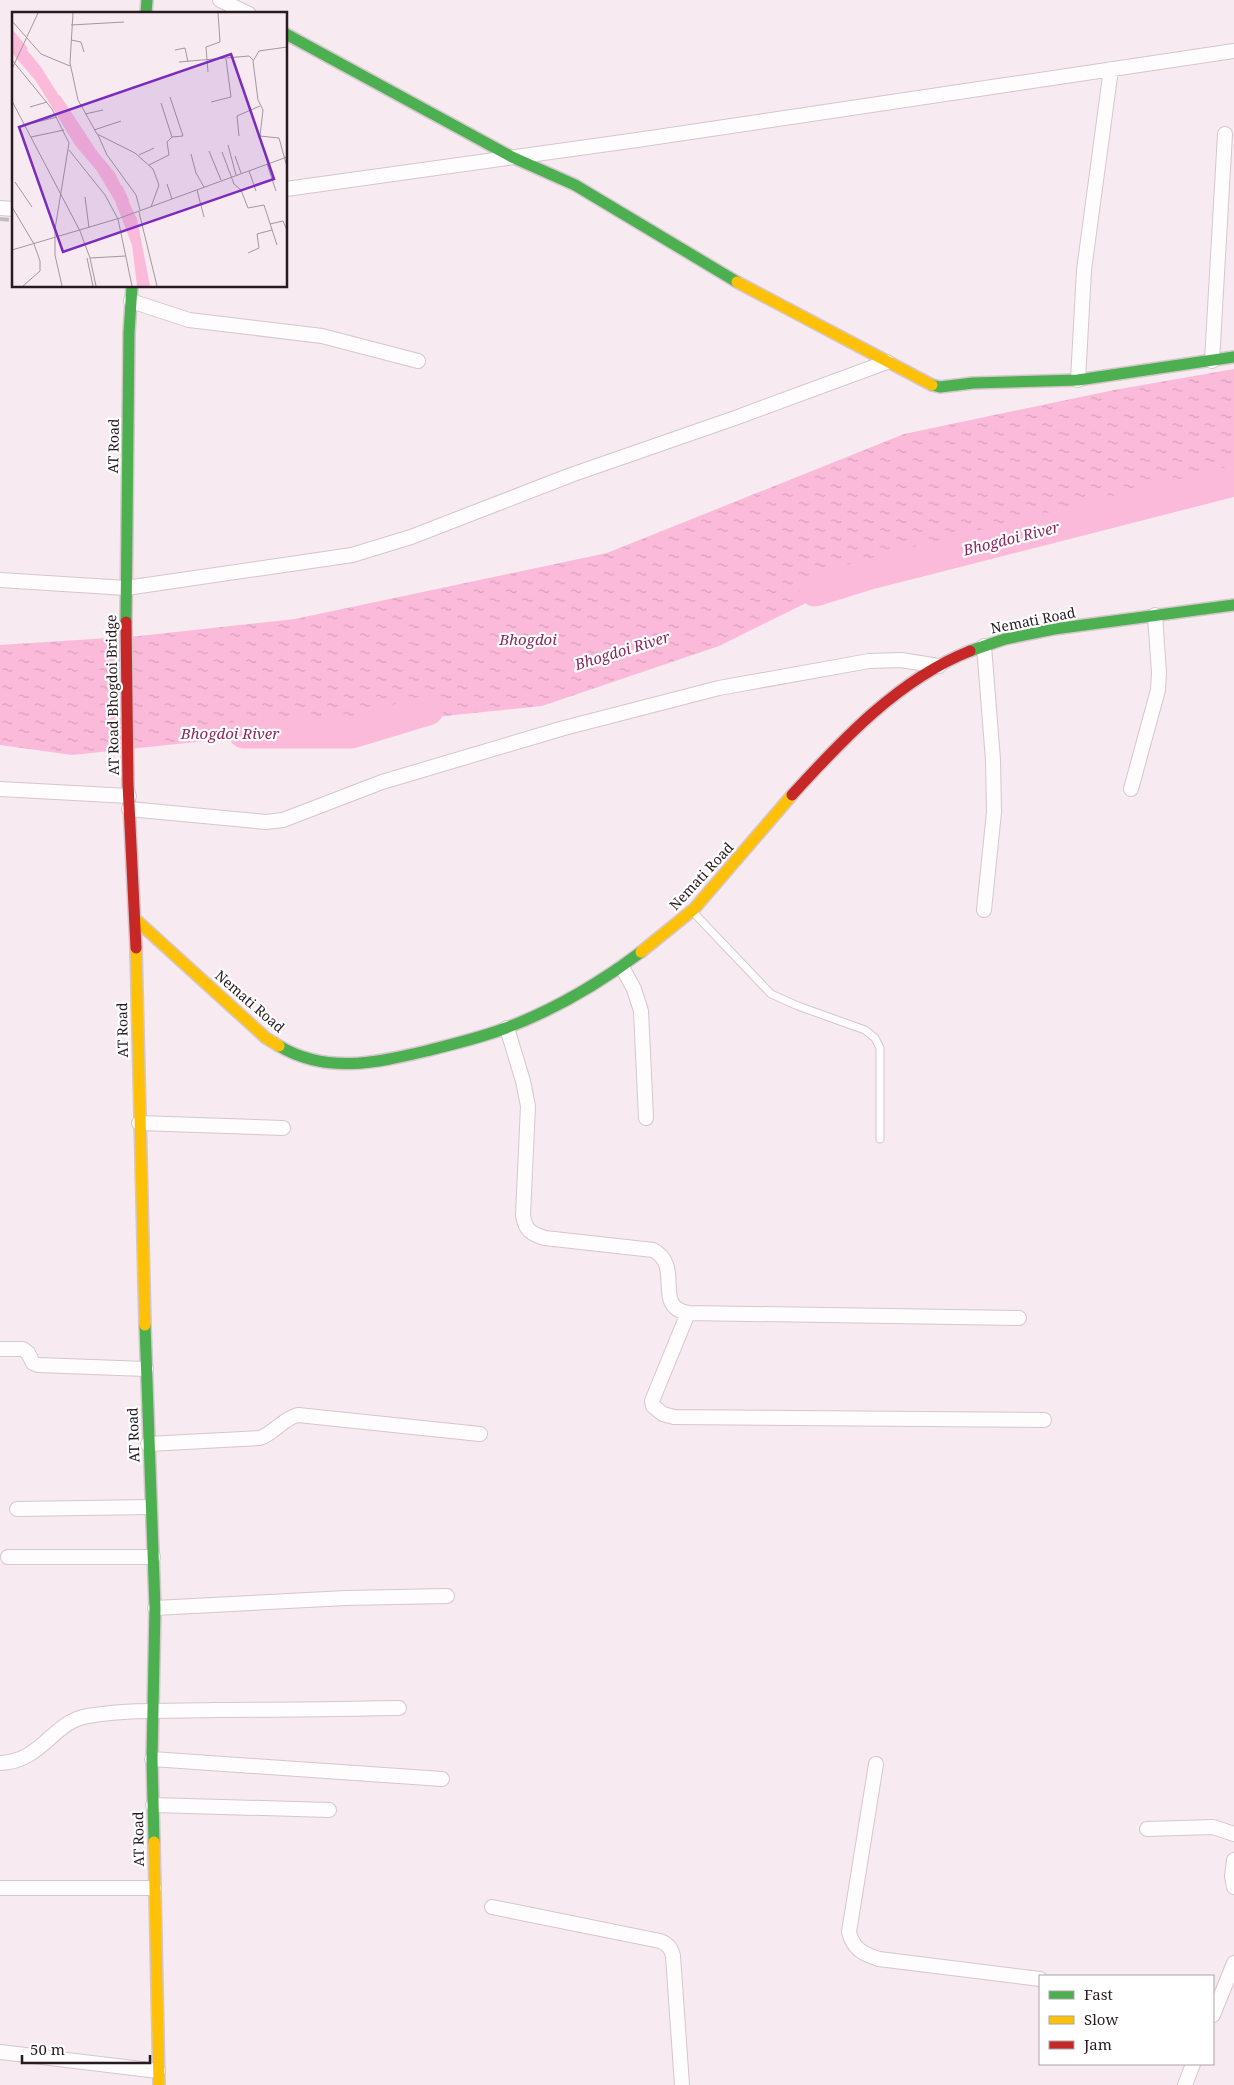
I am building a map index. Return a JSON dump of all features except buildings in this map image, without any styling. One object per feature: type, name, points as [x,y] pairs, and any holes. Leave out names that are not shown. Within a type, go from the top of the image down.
[{"type":"street","points":[[220,0],[244,12]]},
{"type":"street","points":[[288,35],[512,156],[575,185],[736,281],[932,385],[940,387],[974,383],[1078,380],[1234,357]]},
{"type":"street","points":[[288,188],[1234,51]]},
{"type":"street","points":[[1078,380],[1084,270],[1111,70]]},
{"type":"street","points":[[1212,361],[1225,134]]},
{"type":"street","name":"AT Road","points":[[126,607],[132,288]]},
{"type":"street","points":[[131,302],[189,320],[322,336],[418,361]]},
{"type":"street","points":[[0,580],[126,588],[330,559],[379,548],[571,474],[727,421],[887,362]]},
{"type":"street","name":"Nemati Road","points":[[135,919],[266,1038],[285,1051],[300,1057],[323,1064],[346,1066],[384,1061],[457,1044],[507,1028],[579,992],[622,967],[692,911],[777,814],[853,732],[890,700],[939,666],[984,646],[1040,632],[1234,605]]},
{"type":"street","name":"AT Road Bhogdoi Bridge","points":[[126,607],[129,796]]},
{"type":"street","points":[[1131,789],[1158,690],[1159,673],[1155,615]]},
{"type":"street","points":[[984,646],[993,760],[994,812],[984,910]]},
{"type":"street","points":[[0,789],[129,796],[266,822],[283,820],[382,782],[564,728],[719,688],[869,661],[901,660],[939,666]]},
{"type":"street","name":"AT Road","points":[[129,796],[135,919],[148,1444],[155,1608],[152,1805],[159,2078]]},
{"type":"street","points":[[622,967],[634,989],[641,1011],[646,1118]]},
{"type":"street","points":[[507,1028],[523,1081],[528,1106],[523,1214],[527,1230],[534,1235],[545,1238],[653,1250],[660,1253],[666,1261],[668,1271],[669,1299],[672,1306],[678,1312],[1019,1318]]},
{"type":"street","points":[[139,1123],[283,1128]]},
{"type":"street","points":[[688,1313],[652,1401],[653,1406],[663,1414],[674,1417],[1044,1420]]},
{"type":"street","points":[[0,1349],[22,1349],[38,1365],[146,1369]]},
{"type":"street","points":[[148,1444],[260,1438],[275,1431],[298,1414],[480,1434]]},
{"type":"street","points":[[17,1509],[150,1507]]},
{"type":"street","points":[[8,1557],[152,1557]]},
{"type":"street","points":[[155,1608],[447,1596]]},
{"type":"street","points":[[0,1763],[9,1763],[28,1756],[38,1750],[67,1724],[76,1718],[87,1716],[154,1711],[400,1708]]},
{"type":"street","points":[[152,1759],[442,1779]]},
{"type":"street","points":[[876,1764],[849,1932],[851,1942],[864,1954],[879,1960],[1039,1979]]},
{"type":"street","points":[[152,1805],[329,1810]]},
{"type":"street","points":[[1147,1829],[1213,1827],[1234,1834]]},
{"type":"street","points":[[1234,1860],[1232,1876],[1234,1887]]},
{"type":"street","points":[[0,1888],[154,1888]]},
{"type":"street","points":[[492,1907],[660,1941],[666,1944],[671,1949],[673,1956],[682,2085]]},
{"type":"street","points":[[1214,2013],[1234,1963]]},
{"type":"street","points":[[0,2052],[159,2078]]},
{"type":"street","points":[[1185,2085],[1193,2065]]},
{"type":"lane","points":[[692,911],[771,994],[798,1006],[865,1030],[875,1038],[880,1048],[880,1139]]},
{"type":"water","name":"Bhogdoi","points":[[1234,369],[1234,473],[993,531],[871,571],[719,646],[542,706],[72,755],[0,745],[0,645],[139,636],[295,619],[607,553],[904,434],[1114,390]]},
{"type":"waterway","name":"Bhogdoi River","points":[[815,591],[870,574],[1234,481]]},
{"type":"waterway","name":"Bhogdoi River","points":[[244,733],[352,733],[428,710]]},
{"type":"railway","points":[[0,219],[12,220]]},
{"type":"traffic: fast","points":[[146,12],[147,0]]},
{"type":"traffic: fast","points":[[288,35],[512,157],[575,185],[737,282]]},
{"type":"traffic: fast","points":[[126,622],[129,333],[132,288]]},
{"type":"traffic: fast","points":[[932,385],[940,387],[973,383],[1078,380],[1234,357]]},
{"type":"traffic: fast","points":[[970,651],[1005,639],[1054,629],[1234,605]]},
{"type":"traffic: fast","points":[[279,1046],[297,1055],[315,1060],[351,1064],[389,1059],[426,1051],[496,1032],[542,1013],[610,974],[641,952]]},
{"type":"traffic: fast","points":[[145,1325],[155,1608],[152,1759],[154,1842]]},
{"type":"traffic: slow","points":[[737,282],[932,385]]},
{"type":"traffic: slow","points":[[641,952],[694,909],[792,795]]},
{"type":"traffic: slow","points":[[135,919],[266,1038],[279,1046]]},
{"type":"traffic: slow","points":[[136,948],[145,1325]]},
{"type":"traffic: slow","points":[[154,1842],[159,2085]]},
{"type":"traffic: jam","points":[[126,622],[128,784],[136,948]]},
{"type":"traffic: jam","points":[[792,795],[831,753],[896,694],[944,663],[970,651]]}]
